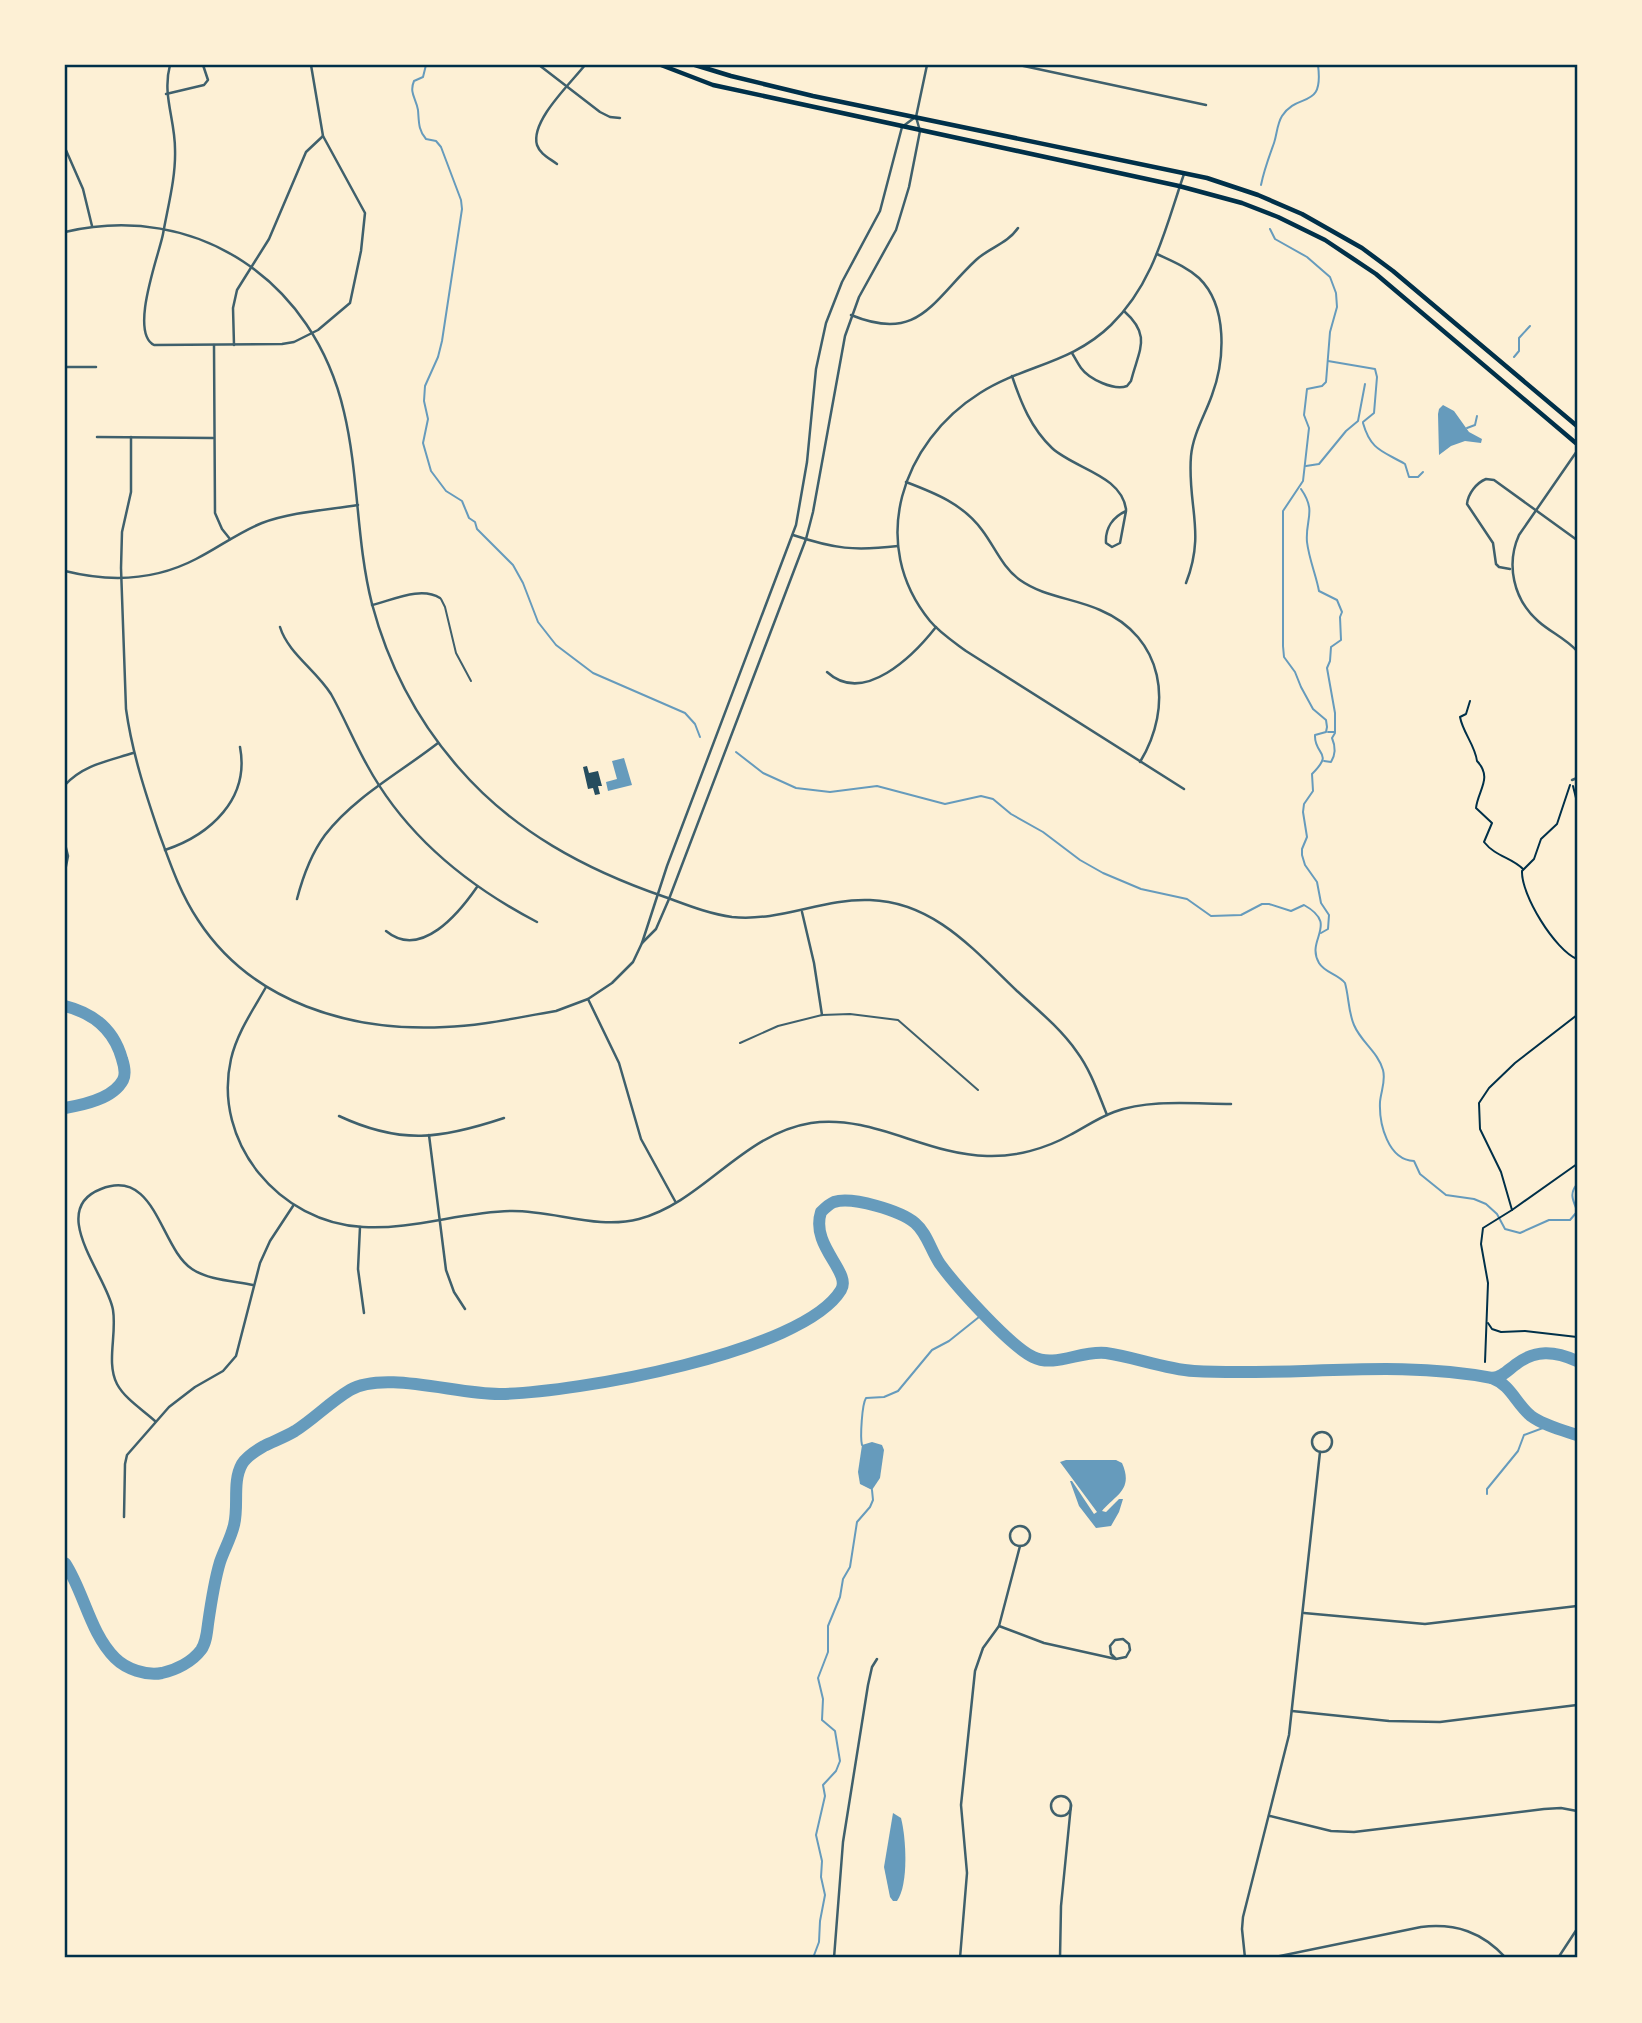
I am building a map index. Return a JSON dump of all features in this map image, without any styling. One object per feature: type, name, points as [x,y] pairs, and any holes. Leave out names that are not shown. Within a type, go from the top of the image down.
[{"type":"main road","points":[[661,65],[713,85],[1180,186],[1242,203],[1278,217],[1325,240],[1376,274],[1577,444]]},
{"type":"main road","points":[[695,65],[775,87],[1207,178],[1279,203],[1363,248],[1577,426]]},
{"type":"street","points":[[170,65],[166,94],[173,130],[175,162],[164,229],[147,291],[147,340],[154,345],[282,344],[313,334],[346,310],[350,303],[354,295],[365,220],[362,207],[323,136],[310,65]]},
{"type":"street","points":[[166,94],[204,85],[208,80],[203,65]]},
{"type":"street","points":[[539,65],[600,112],[620,118]]},
{"type":"street","points":[[557,164],[541,153],[536,142],[537,130],[542,117],[585,65]]},
{"type":"street","points":[[131,437],[131,492],[122,532],[126,709],[133,753],[165,850],[181,890],[204,928],[229,957],[266,987],[294,1002],[357,1021],[401,1027],[472,1025],[556,1012],[588,999],[605,989],[625,971],[642,943],[656,929],[806,539],[840,354],[851,314],[902,213],[920,131],[916,117],[927,65]]},
{"type":"street","points":[[1020,65],[1206,105]]},
{"type":"street","points":[[642,943],[657,895],[793,535],[801,506],[816,369],[826,323],[842,282],[880,211],[902,127],[916,117]]},
{"type":"street","points":[[234,345],[234,298],[241,280],[269,239],[306,152],[323,136]]},
{"type":"street","points":[[65,148],[83,189],[92,226]]},
{"type":"street","points":[[1184,174],[1157,254],[1142,286],[1124,311],[1094,339],[1072,353],[1012,376],[981,392],[947,419],[925,446],[906,482],[897,518],[898,546],[905,576],[911,591],[936,627],[966,651],[1184,789]]},
{"type":"street","points":[[65,232],[92,226],[122,224],[164,229],[215,245],[251,267],[279,289],[300,314],[331,370],[344,410],[364,562],[372,605],[381,633],[401,683],[438,743],[486,797],[544,842],[590,868],[708,912],[733,917],[767,917],[851,900],[881,900],[911,907],[938,920],[963,940],[1074,1046],[1088,1070],[1107,1115]]},
{"type":"street","points":[[851,314],[880,324],[894,325],[914,319],[931,307],[978,258],[1010,239],[1018,228]]},
{"type":"street","points":[[1157,254],[1190,271],[1208,288],[1217,309],[1221,336],[1214,391],[1191,450],[1197,535],[1194,561],[1186,583]]},
{"type":"street","points":[[1072,353],[1081,368],[1092,377],[1118,388],[1127,386],[1142,339],[1140,327],[1124,311]]},
{"type":"street","points":[[214,345],[215,513],[230,540]]},
{"type":"street","points":[[65,367],[96,367]]},
{"type":"street","points":[[1012,376],[1021,403],[1045,441],[1068,460],[1118,488],[1126,511],[1120,543],[1112,547],[1107,542],[1107,531],[1114,519],[1126,511]]},
{"type":"street","points":[[97,437],[214,438]]},
{"type":"street","points":[[1577,451],[1535,510],[1514,546],[1511,569],[1517,590],[1531,614],[1565,638],[1577,651]]},
{"type":"street","points":[[1511,569],[1496,564],[1493,543],[1469,508],[1469,497],[1481,481],[1490,479],[1577,540]]},
{"type":"street","points":[[906,482],[937,494],[962,510],[980,526],[1003,564],[1020,580],[1043,593],[1085,604],[1109,614],[1124,623],[1137,636],[1155,668],[1160,694],[1157,725],[1140,762]]},
{"type":"street","points":[[65,570],[95,577],[122,578],[169,570],[197,558],[248,529],[277,518],[358,505]]},
{"type":"street","points":[[793,535],[842,549],[898,546]]},
{"type":"street","points":[[372,605],[420,593],[433,594],[440,598]]},
{"type":"street","points":[[280,627],[284,641],[310,666],[330,694],[380,787],[429,846],[477,887],[537,922]]},
{"type":"street","points":[[827,672],[833,678],[847,682],[860,682],[883,675],[908,658],[936,627]]},
{"type":"street","points":[[297,899],[309,862],[324,836],[345,813],[438,743]]},
{"type":"street","points":[[165,850],[200,835],[226,810],[240,776],[240,747]]},
{"type":"street","points":[[65,785],[76,774],[93,765],[133,753]]},
{"type":"street","points":[[1572,780],[1577,778]]},
{"type":"street","points":[[65,844],[68,856],[65,871]]},
{"type":"street","points":[[386,931],[405,939],[423,937],[435,932],[456,915],[477,887]]},
{"type":"street","points":[[801,911],[814,963],[821,1015]]},
{"type":"street","points":[[266,987],[235,1045],[228,1074],[229,1101],[236,1133],[249,1160],[265,1181],[293,1206],[321,1219],[360,1227],[384,1227],[489,1212],[522,1211],[612,1223],[640,1219],[676,1202],[759,1142],[793,1127],[810,1123],[849,1123],[949,1151],[986,1156],[1022,1153],[1047,1146],[1107,1115],[1146,1105],[1231,1104]]},
{"type":"street","points":[[588,999],[619,1063],[641,1139],[676,1202]]},
{"type":"street","points":[[340,1116],[378,1132],[402,1136],[470,1129],[504,1118]]},
{"type":"street","points":[[429,1135],[450,1282],[465,1309]]},
{"type":"street","points":[[155,1422],[123,1393],[114,1377],[113,1309],[106,1287],[79,1231],[79,1212],[86,1199],[98,1190],[114,1186],[137,1191],[150,1204],[178,1256],[192,1270],[253,1285]]},
{"type":"street","points":[[124,1517],[127,1454],[180,1397],[223,1371],[236,1356],[264,1252],[293,1206]]},
{"type":"street","points":[[360,1227],[358,1269],[364,1313]]},
{"type":"street","points":[[1323,1432],[1331,1437],[1332,1443],[1326,1451],[1320,1452],[1313,1447],[1312,1440],[1317,1433],[1323,1432]]},
{"type":"street","points":[[1245,1958],[1243,1917],[1270,1816],[1292,1711],[1320,1452]]},
{"type":"street","points":[[1020,1525],[1029,1530],[1030,1537],[1026,1544],[1020,1546],[1013,1543],[1010,1537],[1012,1530],[1020,1525]]},
{"type":"street","points":[[960,1958],[967,1873],[961,1805],[975,1671],[983,1648],[999,1626],[1020,1546]]},
{"type":"street","points":[[1304,1613],[1425,1624],[1577,1606]]},
{"type":"street","points":[[999,1626],[1044,1643],[1116,1659],[1124,1658],[1130,1653],[1129,1644],[1123,1639],[1115,1640],[1110,1646],[1111,1654],[1116,1659]]},
{"type":"street","points":[[834,1958],[846,1816],[868,1685],[872,1667],[877,1659]]},
{"type":"street","points":[[1292,1711],[1389,1721],[1440,1722],[1577,1705]]},
{"type":"street","points":[[1060,1958],[1061,1906],[1071,1805],[1067,1797],[1059,1796],[1051,1805],[1053,1812],[1059,1815],[1067,1814],[1071,1805]]},
{"type":"street","points":[[1270,1816],[1331,1831],[1353,1832],[1544,1809],[1577,1811]]},
{"type":"street","points":[[1270,1958],[1421,1927],[1443,1925],[1480,1936],[1506,1958]]},
{"type":"street","points":[[1558,1958],[1577,1929]]},
{"type":"lane","points":[[440,598],[445,607],[456,653],[471,681]]},
{"type":"lane","points":[[740,1043],[778,1026],[821,1015],[850,1013],[898,1020],[978,1090]]},
{"type":"path","points":[[1470,701],[1466,714],[1460,717],[1485,776],[1476,808],[1492,823],[1484,842],[1492,852],[1517,863],[1524,870]]},
{"type":"path","points":[[1572,780],[1557,824],[1541,839],[1534,859],[1524,870],[1522,881],[1529,899],[1556,944],[1577,959]]},
{"type":"path","points":[[1572,780],[1577,802]]},
{"type":"path","points":[[1512,1209],[1501,1172],[1480,1129],[1479,1103],[1489,1088],[1515,1063],[1577,1015]]},
{"type":"path","points":[[1485,1362],[1488,1283],[1481,1244],[1483,1227],[1552,1184],[1577,1164]]},
{"type":"path","points":[[1487,1323],[1492,1329],[1501,1332],[1525,1331],[1577,1337]]},
{"type":"water","points":[[1443,405],[1454,411],[1469,432],[1482,439],[1481,443],[1465,441],[1451,446],[1439,455],[1438,414]]},
{"type":"water","points":[[624,758],[632,785],[608,791],[606,782],[617,779],[612,761]]},
{"type":"water","points":[[872,1442],[882,1445],[884,1450],[880,1478],[872,1490],[860,1484],[858,1472],[862,1445]]},
{"type":"water","points":[[1116,1460],[1122,1463],[1126,1480],[1124,1486],[1102,1511],[1106,1512],[1119,1499],[1123,1499],[1111,1526],[1096,1528],[1079,1506],[1070,1481],[1094,1514],[1097,1512],[1060,1462]]},
{"type":"water","points":[[893,1813],[901,1818],[905,1848],[905,1872],[897,1901],[890,1897],[884,1867]]},
{"type":"building","points":[[587,766],[589,773],[598,771],[602,786],[598,786],[600,794],[595,795],[593,788],[588,789],[583,767]]},
{"type":"waterway","points":[[426,65],[423,77],[414,81],[412,89],[420,129],[426,139],[436,141],[441,147],[462,209],[442,341],[425,386],[424,401],[428,419],[423,443],[431,471],[446,491],[462,501],[477,529],[513,565],[538,622],[556,645],[593,673],[685,713],[695,724],[700,737]]},
{"type":"waterway","points":[[1261,185],[1280,119],[1288,109],[1313,95],[1319,79],[1318,65]]},
{"type":"waterway","points":[[1270,229],[1275,239],[1307,257],[1330,277],[1336,293],[1337,307],[1330,332],[1326,382],[1322,386],[1307,389],[1304,415],[1309,428],[1303,481],[1283,511],[1284,657],[1295,672],[1313,709],[1326,720],[1327,727],[1326,732],[1315,735],[1323,757],[1312,774],[1313,791],[1304,804],[1303,812],[1307,837],[1302,855],[1305,865],[1317,882],[1321,903],[1329,915],[1328,929],[1321,933]]},
{"type":"waterway","points":[[1514,357],[1519,351],[1519,338],[1530,326]]},
{"type":"waterway","points":[[1328,361],[1375,369],[1377,377],[1374,413],[1363,422]]},
{"type":"waterway","points":[[1306,466],[1319,464],[1346,431],[1358,421],[1365,384]]},
{"type":"waterway","points":[[1467,428],[1475,425],[1477,416]]},
{"type":"waterway","points":[[1363,423],[1374,445],[1405,464],[1409,477],[1418,477],[1423,472]]},
{"type":"waterway","points":[[1301,489],[1308,504],[1307,542],[1319,591],[1337,600],[1342,612],[1341,640],[1331,647],[1327,668],[1335,713],[1335,732],[1328,732]]},
{"type":"waterway","points":[[1324,761],[1331,762],[1333,759],[1332,738],[1335,733]]},
{"type":"waterway","points":[[736,752],[763,773],[796,788],[830,792],[877,786],[945,804],[981,796],[993,799],[1011,814],[1043,832],[1080,860],[1103,873],[1141,889],[1187,899],[1211,916],[1241,915],[1262,904],[1291,911],[1304,905],[1320,919],[1316,947],[1319,963],[1345,983],[1354,1025],[1381,1064],[1384,1078],[1380,1102],[1381,1120],[1392,1148],[1405,1159],[1414,1161],[1420,1174],[1446,1195],[1474,1199],[1486,1204],[1497,1214],[1505,1229],[1520,1233],[1549,1220],[1570,1220],[1576,1213],[1572,1196],[1577,1184]]},
{"type":"waterway","points":[[65,1006],[85,1013],[108,1031],[114,1039],[125,1072],[123,1080],[112,1092],[89,1103],[65,1108]]},
{"type":"waterway","points":[[65,1563],[99,1637],[115,1658],[130,1668],[149,1673],[162,1673],[178,1668],[193,1658],[204,1644],[218,1570],[234,1525],[239,1471],[244,1461],[255,1451],[295,1431],[350,1390],[365,1384],[402,1383],[501,1394],[535,1392],[630,1377],[684,1365],[782,1333],[818,1313],[841,1290],[841,1275],[825,1247],[819,1224],[821,1212],[832,1203],[842,1201],[876,1206],[915,1223],[923,1232],[940,1264],[970,1300],[1011,1341],[1041,1360],[1106,1353],[1194,1371],[1381,1369],[1455,1372],[1492,1378],[1538,1354],[1561,1355],[1577,1361]]},
{"type":"waterway","points":[[862,1445],[863,1407],[866,1398],[884,1397],[898,1391],[932,1350],[949,1341],[984,1313]]},
{"type":"waterway","points":[[1492,1378],[1504,1385],[1531,1416],[1547,1425],[1577,1435]]},
{"type":"waterway","points":[[1487,1494],[1487,1489],[1518,1451],[1524,1435],[1551,1425]]},
{"type":"waterway","points":[[813,1958],[819,1942],[825,1895],[816,1835],[825,1796],[823,1785],[836,1771],[840,1761],[835,1731],[822,1720],[823,1699],[818,1678],[828,1652],[828,1626],[840,1597],[843,1579],[850,1567],[857,1522],[870,1507],[873,1500],[872,1490]]}]
